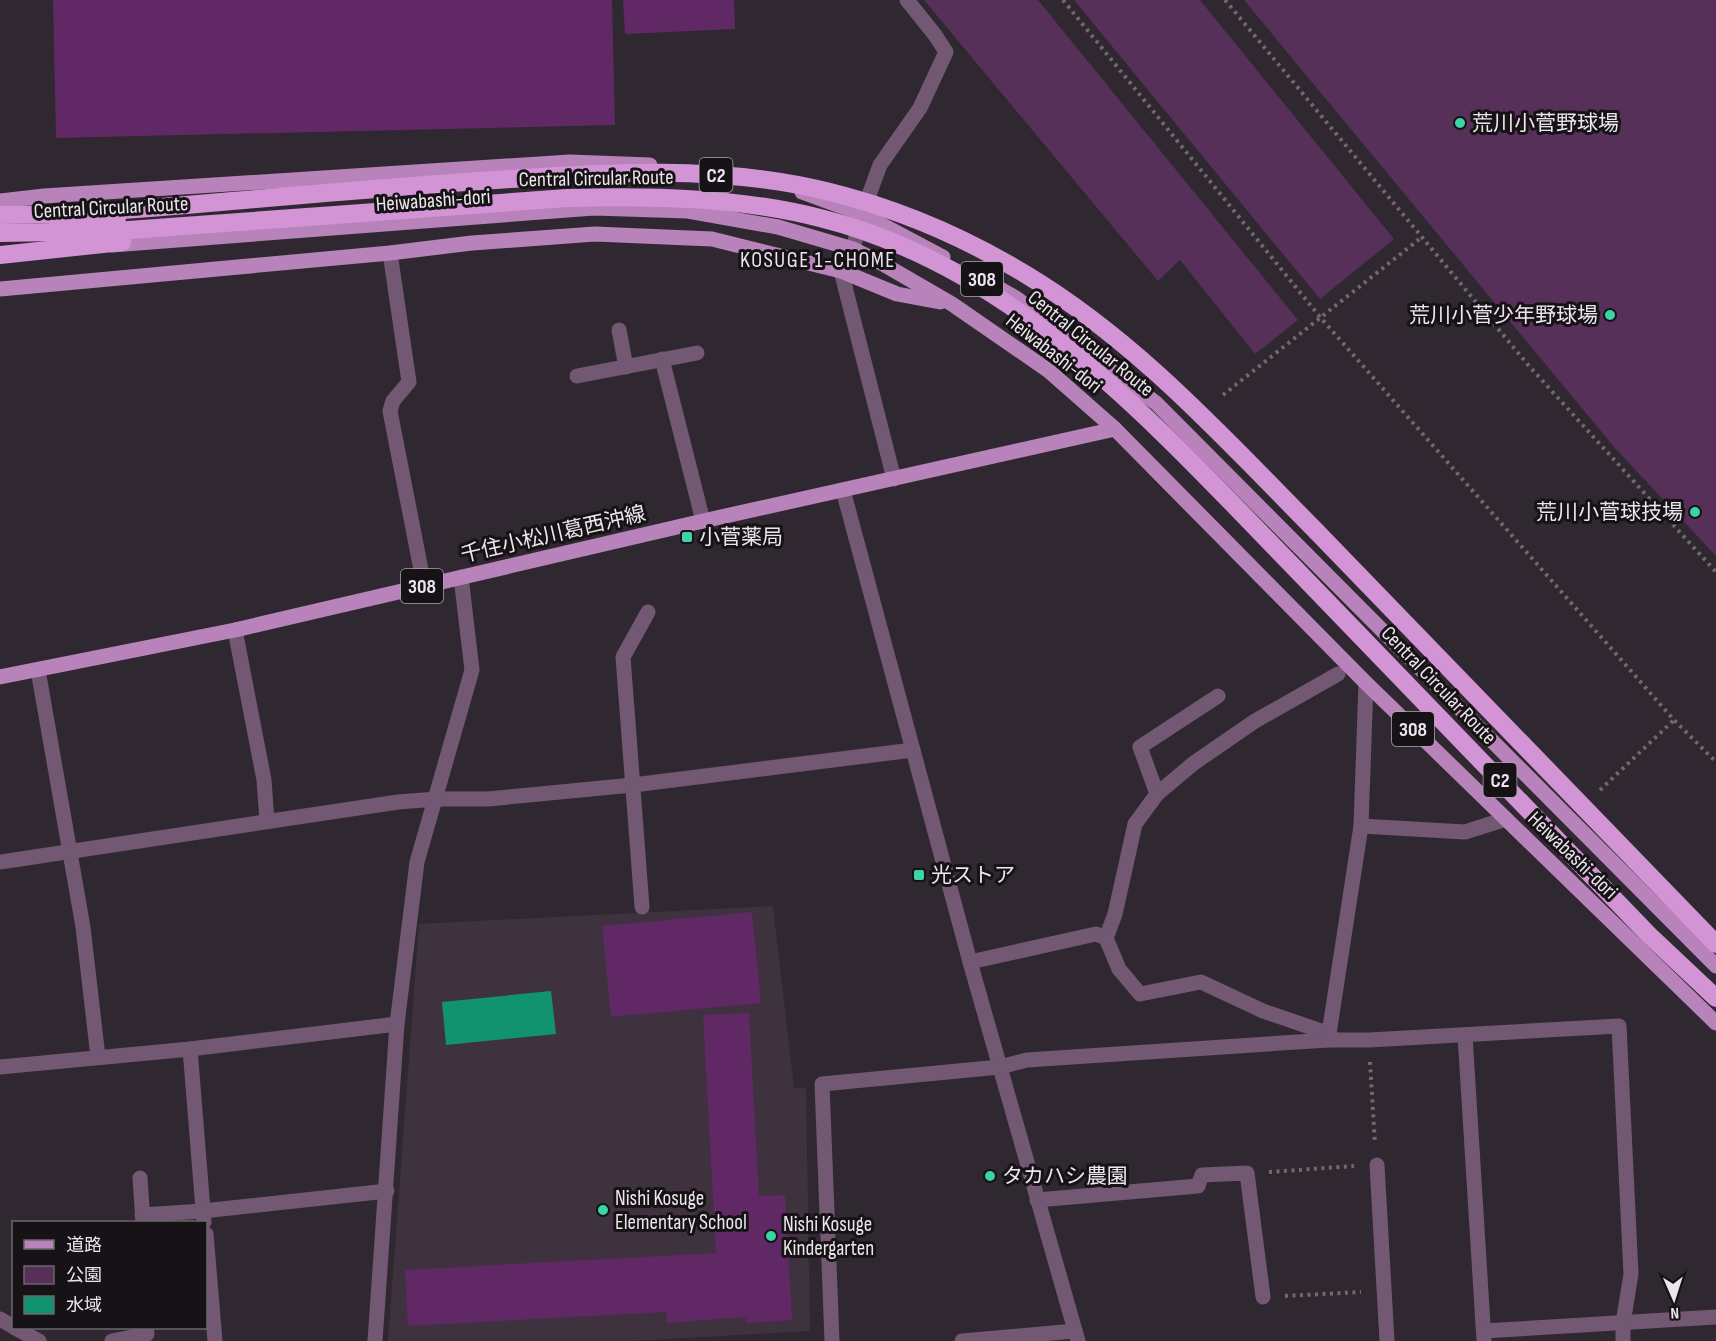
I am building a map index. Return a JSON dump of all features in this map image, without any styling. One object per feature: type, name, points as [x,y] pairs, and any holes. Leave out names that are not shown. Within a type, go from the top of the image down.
[{"type":"highway","name":"Central Circular Route","points":[[0,215],[113,211],[568,174],[622,173],[720,176],[778,181],[827,191],[886,209],[942,231],[1025,274],[1074,306],[1143,360],[1199,412],[1716,944]]},
{"type":"highway","points":[[0,234],[375,189]]},
{"type":"highway","name":"Central Circular Route","points":[[0,234],[115,231],[567,198],[640,197],[713,200],[820,218],[878,237],[926,257],[967,278],[1009,304],[1114,386],[1168,438],[1649,935],[1716,998]]},
{"type":"highway","points":[[0,254],[464,205]]},
{"type":"main road","name":"Heiwabashi-dori","points":[[0,201],[570,162],[681,165],[744,172],[862,214],[1016,298],[1156,403],[1716,966]]},
{"type":"main road","name":"Heiwabashi-dori","points":[[0,254],[594,208],[688,211],[778,227],[853,249],[952,304],[1049,371],[1115,429],[1366,683],[1716,1023]]},
{"type":"main road","points":[[0,289],[390,253],[472,243],[595,234],[712,240],[841,271],[897,294],[952,304]]},
{"type":"main road","name":"千住小松川葛西沖線","points":[[0,678],[235,630],[704,521],[1115,429]]},
{"type":"street","points":[[853,249],[862,214],[880,165],[920,108],[946,52],[907,0]]},
{"type":"street","points":[[390,253],[409,382],[393,401],[390,411],[424,585]]},
{"type":"street","points":[[841,271],[894,479]]},
{"type":"street","points":[[619,330],[626,367]]},
{"type":"street","points":[[577,376],[697,352]]},
{"type":"street","points":[[662,359],[704,521]]},
{"type":"street","points":[[843,490],[969,962],[1076,1336],[962,1341]]},
{"type":"street","points":[[375,1341],[397,1024],[417,862],[437,799],[472,670],[461,577]]},
{"type":"street","points":[[642,908],[623,657],[648,612]]},
{"type":"street","points":[[235,630],[264,780],[267,821]]},
{"type":"street","points":[[38,670],[83,927],[98,1057]]},
{"type":"street","points":[[1329,1037],[1263,1011],[1201,982],[1140,994],[1119,969],[1106,938],[1115,914],[1135,824],[1157,794],[1194,763],[1255,721],[1338,674]]},
{"type":"street","points":[[1329,1037],[1361,826],[1366,683]]},
{"type":"street","points":[[1157,794],[1140,747],[1218,696]]},
{"type":"street","points":[[0,862],[398,801],[488,799],[633,785],[913,750]]},
{"type":"street","points":[[1361,826],[1465,832],[1506,819]]},
{"type":"street","points":[[969,962],[1096,934],[1106,938]]},
{"type":"street","points":[[0,1067],[190,1049],[397,1024]]},
{"type":"street","points":[[832,1341],[822,1084],[1000,1066],[1027,1060],[1329,1037],[1368,1040],[1618,1026],[1631,1274],[1623,1323],[1623,1341]]},
{"type":"street","points":[[1465,1035],[1484,1336],[1716,1317]]},
{"type":"street","points":[[190,1049],[204,1216]]},
{"type":"street","points":[[1377,1165],[1387,1341]]},
{"type":"street","points":[[1037,1200],[1198,1186],[1202,1175],[1247,1173],[1263,1297]]},
{"type":"street","points":[[140,1178],[142,1219],[204,1216],[387,1191]]},
{"type":"street","points":[[207,1246],[215,1341]]},
{"type":"street","points":[[18,1329],[39,1341]]},
{"type":"street","points":[[112,1341],[147,1334],[146,1329]]},
{"type":"path","points":[[1064,0],[1320,317],[1674,720],[1716,762]]},
{"type":"path","points":[[1225,0],[1529,366],[1716,572]]},
{"type":"path","points":[[1223,395],[1422,237]]},
{"type":"path","points":[[1599,790],[1674,720]]},
{"type":"path","points":[[1247,1173],[1377,1165],[1368,1040]]},
{"type":"path","points":[[1263,1297],[1384,1290]]},
{"type":"shaded area","name":"Nishi Kosuge Elementary School","points":[[773,906],[794,1088],[806,1088],[810,1331],[632,1341],[388,1341],[419,924]]},
{"type":"green space","points":[[924,0],[1038,0],[1298,320],[1255,354],[1180,260],[1158,281]]},
{"type":"green space","points":[[1074,0],[1200,0],[1394,239],[1320,299]]},
{"type":"green space","points":[[1244,0],[1716,0],[1716,556],[1614,447]]},
{"type":"water","points":[[551,991],[556,1034],[446,1045],[442,1002]]},
{"type":"building","points":[[53,0],[612,0],[615,125],[56,138]]},
{"type":"building","points":[[623,0],[734,0],[735,29],[625,34]]},
{"type":"building","points":[[752,912],[761,1003],[611,1017],[602,926]]},
{"type":"building","points":[[749,1013],[759,1196],[785,1195],[792,1320],[747,1323],[747,1317],[667,1323],[666,1312],[408,1326],[405,1270],[716,1253],[703,1015]]},
{"type":"place","name":"荒川小菅野球場","points":[[1460,123]]},
{"type":"place","name":"荒川小菅少年野球場","points":[[1610,315]]},
{"type":"place","name":"荒川小菅球技場","points":[[1695,512]]},
{"type":"place","name":"小菅薬局","points":[[687,537]]},
{"type":"place","name":"光ストア","points":[[919,875]]},
{"type":"place","name":"タカハシ農園","points":[[990,1176]]},
{"type":"place","name":"Nishi Kosuge Elementary School","points":[[603,1210]]},
{"type":"place","name":"Nishi Kosuge Kindergarten","points":[[771,1236]]},
{"type":"district","name":"KOSUGE 1-CHOME","points":[[818,259]]}]
